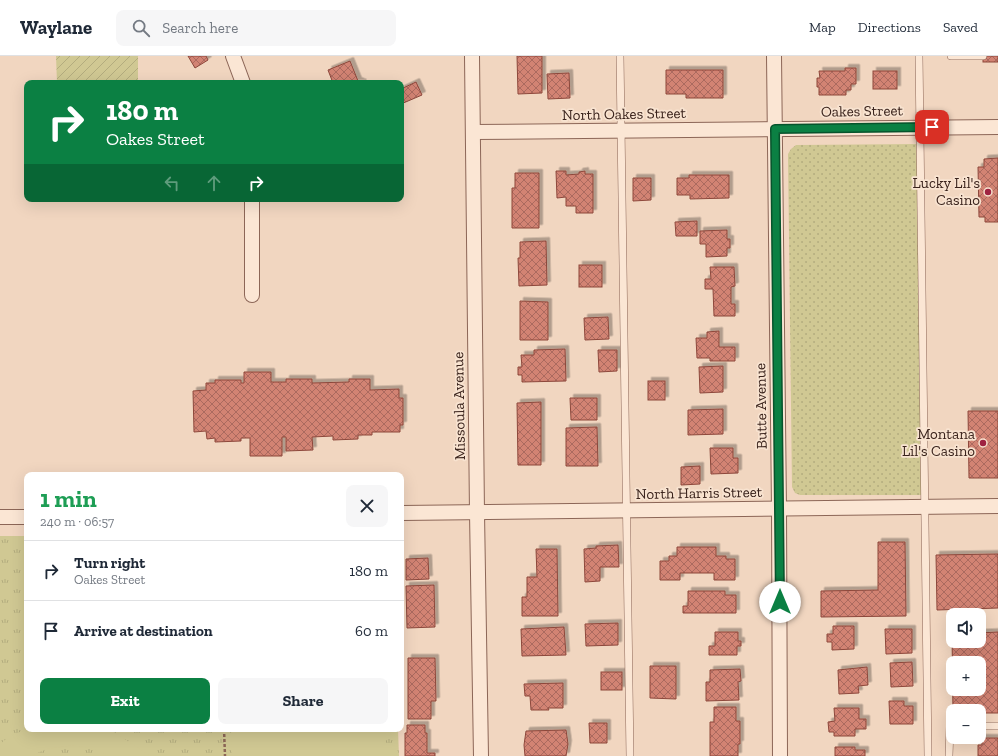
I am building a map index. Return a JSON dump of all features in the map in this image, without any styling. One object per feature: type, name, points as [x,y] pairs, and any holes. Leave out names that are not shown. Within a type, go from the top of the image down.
[{"type":"street","points":[[233,56],[242,80]]},
{"type":"street","name":"Missoula Avenue","points":[[472,56],[481,756]]},
{"type":"street","name":"Butte Avenue","points":[[774,56],[780,756]]},
{"type":"street","name":"Oakes Street","points":[[775,129],[998,127]]},
{"type":"street","name":"North Oakes Street","points":[[473,132],[775,129]]},
{"type":"street","points":[[252,202],[252,295]]},
{"type":"street","name":"North Harris Street","points":[[404,513],[998,506]]},
{"type":"street","points":[[0,517],[24,517]]},
{"type":"lane","points":[[620,56],[630,756]]},
{"type":"lane","points":[[919,56],[928,756]]},
{"type":"lane","points":[[952,56],[983,56]]},
{"type":"lane","points":[[986,726],[998,726]]},
{"type":"lane","points":[[949,744],[949,756]]},
{"type":"path","points":[[224,732],[225,756]]},
{"type":"green space","points":[[56,56],[138,56],[138,80],[57,80]]},
{"type":"green space","points":[[920,144],[925,495],[800,495],[795,493],[792,487],[788,154],[796,145]]},
{"type":"green space","points":[[0,536],[24,536],[24,732],[398,732],[399,756],[0,756]]},
{"type":"green space","points":[[24,731],[24,732],[114,732],[151,756],[109,756],[100,751],[75,745],[47,749],[30,756],[0,756],[0,744],[11,735]]},
{"type":"green space","points":[[231,732],[387,732],[387,737],[381,756],[232,756]]},
{"type":"building","points":[[188,56],[206,56],[208,60],[195,68]]},
{"type":"building","points":[[517,56],[542,56],[542,93],[518,94]]},
{"type":"building","points":[[983,56],[998,56],[998,62],[983,62]]},
{"type":"building","points":[[350,61],[358,80],[332,80],[328,70]]},
{"type":"building","points":[[845,68],[856,68],[856,84],[851,84],[851,90],[846,90],[846,95],[819,95],[817,78],[820,78],[819,71],[845,71]]},
{"type":"building","points":[[666,70],[723,70],[723,98],[686,98],[686,94],[666,94]]},
{"type":"building","points":[[873,71],[897,71],[897,89],[873,89]]},
{"type":"building","points":[[569,73],[570,98],[548,99],[547,74]]},
{"type":"building","points":[[416,82],[422,95],[404,103],[404,88]]},
{"type":"building","name":"Lucky Lil's Casino","points":[[998,158],[998,222],[985,222],[985,217],[979,217],[978,167],[984,167],[984,159]]},
{"type":"building","points":[[556,171],[566,171],[566,175],[579,174],[579,172],[585,171],[585,174],[593,174],[593,213],[576,213],[576,206],[566,206],[566,197],[557,198]]},
{"type":"building","points":[[515,173],[539,173],[539,228],[512,228],[512,188],[515,188]]},
{"type":"building","points":[[689,175],[729,175],[729,198],[690,199],[690,195],[677,195],[677,178],[689,178]]},
{"type":"building","points":[[633,178],[651,178],[651,200],[633,201]]},
{"type":"building","points":[[697,221],[697,236],[676,236],[675,222]]},
{"type":"building","points":[[727,230],[727,239],[730,239],[730,248],[727,248],[727,256],[706,257],[706,244],[700,244],[700,231]]},
{"type":"building","points":[[546,241],[547,285],[519,286],[518,258],[520,258],[520,242]]},
{"type":"building","points":[[579,265],[602,265],[602,287],[579,287]]},
{"type":"building","points":[[710,267],[734,267],[735,286],[731,287],[731,304],[735,304],[735,316],[714,316],[713,289],[705,289],[705,279],[711,279]]},
{"type":"building","points":[[520,301],[548,302],[548,340],[520,340]]},
{"type":"building","points":[[608,317],[609,339],[585,340],[584,318]]},
{"type":"building","points":[[719,331],[719,347],[735,347],[735,361],[710,361],[710,358],[697,358],[696,338],[707,338],[707,332]]},
{"type":"building","points":[[565,349],[566,381],[522,382],[522,375],[518,375],[518,367],[522,367],[521,355],[534,355],[534,350]]},
{"type":"building","points":[[598,350],[617,350],[617,371],[599,372]]},
{"type":"building","points":[[723,366],[723,392],[700,393],[699,367]]},
{"type":"building","points":[[244,372],[271,372],[271,382],[286,382],[286,379],[312,379],[312,383],[349,382],[349,379],[370,379],[370,390],[399,389],[399,398],[403,398],[403,425],[400,425],[400,432],[372,432],[372,435],[358,435],[358,439],[333,440],[333,436],[312,437],[313,450],[286,451],[286,437],[282,437],[282,456],[250,456],[250,438],[241,438],[241,441],[215,442],[215,438],[207,439],[206,431],[194,432],[193,391],[206,390],[206,383],[215,383],[215,380],[241,380],[241,383],[244,383]]},
{"type":"building","points":[[648,381],[665,381],[665,400],[648,400]]},
{"type":"building","points":[[570,398],[597,398],[597,420],[571,420]]},
{"type":"building","points":[[541,402],[541,465],[518,465],[517,403]]},
{"type":"building","points":[[723,409],[723,434],[688,435],[688,410]]},
{"type":"building","name":"Montana Lil's Casino","points":[[968,411],[998,411],[998,478],[969,478]]},
{"type":"building","points":[[597,427],[598,466],[566,466],[566,428]]},
{"type":"building","points":[[710,448],[733,448],[733,458],[738,458],[738,473],[711,474]]},
{"type":"building","points":[[700,466],[700,484],[681,485],[681,467]]},
{"type":"building","points":[[878,542],[905,542],[906,616],[821,617],[821,591],[878,590]]},
{"type":"building","points":[[618,545],[619,567],[600,567],[600,581],[585,582],[584,549],[596,548],[596,546]]},
{"type":"building","points":[[677,547],[716,547],[716,556],[726,556],[726,559],[735,559],[735,580],[714,580],[714,573],[680,573],[680,580],[660,580],[660,561],[669,561],[669,556],[677,556]]},
{"type":"building","points":[[536,549],[557,549],[558,616],[522,616],[522,597],[527,597],[527,577],[537,577]]},
{"type":"building","points":[[998,554],[998,608],[946,608],[946,610],[937,610],[936,555]]},
{"type":"building","points":[[428,558],[429,579],[406,580],[406,559]]},
{"type":"building","points":[[434,585],[435,627],[407,628],[406,586]]},
{"type":"building","points":[[688,591],[725,591],[725,595],[736,595],[736,613],[683,613],[683,606],[688,606]]},
{"type":"building","points":[[618,623],[618,645],[586,646],[585,624]]},
{"type":"building","points":[[833,626],[854,626],[854,649],[832,650],[832,642],[827,642],[827,634],[833,634]]},
{"type":"building","points":[[564,627],[566,655],[522,656],[521,629]]},
{"type":"building","points":[[885,629],[912,629],[912,653],[886,654]]},
{"type":"building","points":[[715,632],[738,632],[738,641],[741,641],[741,646],[737,646],[737,655],[709,655],[709,646],[715,646]]},
{"type":"building","points":[[998,632],[998,713],[986,713],[986,704],[953,704],[953,696],[986,696],[986,656],[952,656],[952,648],[986,648],[986,633]]},
{"type":"building","points":[[408,658],[435,658],[436,701],[431,701],[431,719],[408,719]]},
{"type":"building","points":[[912,662],[913,686],[891,687],[890,663]]},
{"type":"building","points":[[650,666],[676,666],[676,699],[650,698]]},
{"type":"building","points":[[867,667],[868,685],[858,686],[859,693],[839,694],[838,670]]},
{"type":"building","points":[[740,669],[741,681],[738,682],[739,700],[706,701],[706,682],[710,682],[710,670]]},
{"type":"building","points":[[601,672],[622,672],[622,690],[601,690]]},
{"type":"building","points":[[563,683],[563,708],[531,710],[530,696],[525,696],[524,684]]},
{"type":"building","points":[[889,701],[904,701],[904,706],[913,706],[913,724],[890,724]]},
{"type":"building","points":[[714,707],[736,707],[736,721],[740,721],[740,744],[738,744],[738,756],[710,756],[710,722],[714,722]]},
{"type":"building","points":[[834,708],[859,708],[859,719],[866,719],[866,729],[855,729],[855,736],[834,736],[834,732],[829,732],[828,722],[835,721]]},
{"type":"building","points":[[589,723],[607,723],[607,743],[590,743]]},
{"type":"building","points":[[407,725],[425,725],[425,733],[427,733],[427,753],[435,753],[435,756],[405,756],[405,733],[407,733]]},
{"type":"building","points":[[566,730],[568,744],[566,756],[525,756],[524,745],[526,731]]},
{"type":"building","points":[[986,738],[998,738],[998,756],[978,756],[978,745],[986,744]]},
{"type":"building","points":[[835,747],[855,747],[855,750],[865,750],[865,756],[835,756]]},
{"type":"place","name":"Lucky Lil's Casino","points":[[988,192]]},
{"type":"place","name":"Montana Lil's Casino","points":[[983,443]]},
{"type":"route","points":[[780,602],[775,129],[932,127]]}]
